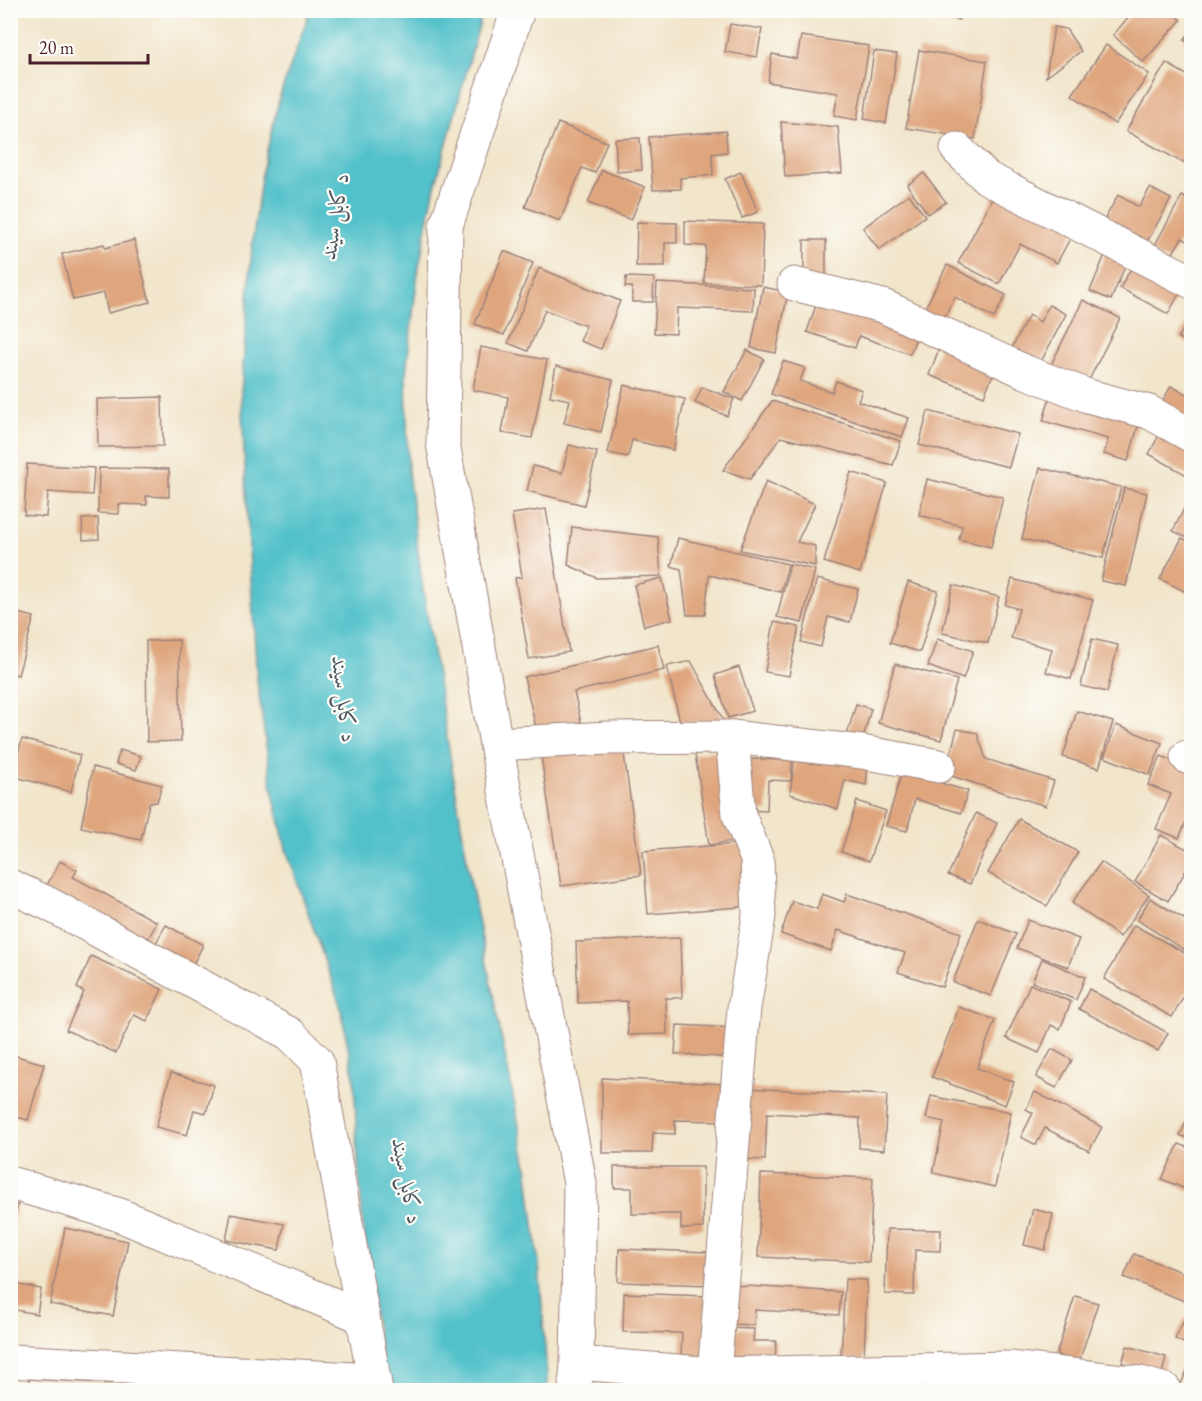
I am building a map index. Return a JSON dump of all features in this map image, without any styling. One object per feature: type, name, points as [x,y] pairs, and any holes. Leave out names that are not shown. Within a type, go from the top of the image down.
[{"type":"street","points":[[518,10],[446,226],[443,443],[496,744],[580,1182],[576,1376],[1010,1368],[1140,1383],[1165,1390]]},
{"type":"street","points":[[957,149],[987,178],[1191,282]]},
{"type":"street","points":[[794,284],[883,306],[1026,372],[1088,396],[1149,412],[1191,436]]},
{"type":"street","points":[[496,744],[608,738],[732,737],[862,752],[939,766]]},
{"type":"street","points":[[714,1374],[744,1008],[759,916],[757,859],[739,815],[732,737]]},
{"type":"street","points":[[10,886],[47,903],[290,1034],[317,1061],[375,1385],[10,1361]]},
{"type":"street","points":[[10,1183],[117,1214],[363,1317]]},
{"type":"water","name":"د کابل سيند","points":[[310,10],[483,11],[434,190],[418,272],[406,373],[408,471],[422,583],[470,879],[527,1166],[539,1264],[548,1390],[385,1390],[363,1227],[354,1078],[340,1005],[286,849],[272,789],[257,680],[241,393],[252,246],[262,171],[280,96]]},
{"type":"building","points":[[935,10],[960,10],[959,20],[934,17]]},
{"type":"building","points":[[1135,10],[1170,10],[1181,20],[1143,62],[1113,35]]},
{"type":"building","points":[[730,24],[762,29],[757,57],[725,52]]},
{"type":"building","points":[[1054,27],[1066,29],[1081,51],[1046,77]]},
{"type":"building","points":[[1192,29],[1192,46],[1184,40]]},
{"type":"building","points":[[801,36],[869,46],[857,120],[834,116],[838,93],[768,82],[772,54],[797,59]]},
{"type":"building","points":[[1106,45],[1149,74],[1115,124],[1072,95]]},
{"type":"building","points":[[919,50],[987,61],[975,139],[906,128]]},
{"type":"building","points":[[874,51],[897,54],[886,123],[864,119]]},
{"type":"building","points":[[1166,63],[1192,78],[1192,148],[1183,163],[1126,131]]},
{"type":"building","points":[[781,122],[838,127],[842,173],[785,177]]},
{"type":"building","points":[[558,123],[607,142],[595,173],[582,168],[560,221],[525,207]]},
{"type":"building","points":[[726,131],[727,152],[712,154],[713,175],[680,178],[681,189],[653,190],[649,137]]},
{"type":"building","points":[[640,138],[642,170],[617,172],[615,139]]},
{"type":"building","points":[[602,170],[645,187],[631,220],[588,203]]},
{"type":"building","points":[[741,172],[758,212],[742,218],[725,179]]},
{"type":"building","points":[[924,173],[946,202],[928,214],[907,185]]},
{"type":"building","points":[[1150,188],[1171,199],[1143,249],[1101,226],[1118,195],[1139,207]]},
{"type":"building","points":[[997,189],[1075,229],[1057,263],[1020,244],[999,284],[958,263]]},
{"type":"building","points":[[909,194],[925,216],[879,250],[863,228]]},
{"type":"building","points":[[1182,196],[1192,202],[1192,243],[1182,238],[1168,261],[1151,252]]},
{"type":"building","points":[[685,221],[763,224],[761,285],[704,283],[706,246],[685,245]]},
{"type":"building","points":[[637,222],[677,223],[677,243],[665,243],[665,266],[636,266]]},
{"type":"building","points":[[134,240],[150,302],[108,313],[104,293],[73,300],[62,254],[104,244],[105,248]]},
{"type":"building","points":[[804,240],[826,240],[826,282],[804,281]]},
{"type":"building","points":[[1107,250],[1128,259],[1111,300],[1090,291]]},
{"type":"building","points":[[504,251],[533,263],[504,335],[475,324]]},
{"type":"building","points":[[1137,258],[1184,285],[1168,314],[1120,288]]},
{"type":"building","points":[[947,265],[1006,295],[994,318],[955,297],[941,324],[922,314]]},
{"type":"building","points":[[539,268],[620,301],[601,349],[580,341],[586,326],[545,310],[528,351],[508,343]]},
{"type":"building","points":[[626,277],[654,278],[653,302],[632,302],[632,287],[625,287]]},
{"type":"building","points":[[657,283],[754,288],[753,311],[677,308],[676,334],[654,333]]},
{"type":"building","points":[[763,287],[788,292],[776,353],[751,348]]},
{"type":"building","points":[[819,296],[919,330],[910,354],[859,336],[855,348],[807,332]]},
{"type":"building","points":[[1083,300],[1120,318],[1085,388],[1049,369]]},
{"type":"building","points":[[1049,305],[1066,314],[1036,371],[1007,357],[1029,315],[1040,322]]},
{"type":"building","points":[[1192,314],[1192,346],[1178,338]]},
{"type":"building","points":[[942,341],[998,362],[984,396],[929,375]]},
{"type":"building","points":[[481,347],[547,360],[532,438],[502,433],[508,397],[473,390]]},
{"type":"building","points":[[747,350],[764,359],[742,401],[724,392]]},
{"type":"building","points":[[783,361],[805,368],[800,381],[832,392],[836,381],[862,390],[858,401],[909,418],[902,437],[771,394]]},
{"type":"building","points":[[556,366],[613,380],[601,432],[564,423],[570,400],[550,396]]},
{"type":"building","points":[[624,385],[685,399],[673,450],[632,440],[628,457],[608,453]]},
{"type":"building","points":[[1171,386],[1192,397],[1192,428],[1159,408]]},
{"type":"building","points":[[702,387],[734,399],[727,416],[695,403]]},
{"type":"building","points":[[1052,390],[1141,416],[1128,461],[1104,454],[1108,439],[1043,421]]},
{"type":"building","points":[[162,397],[163,446],[98,447],[97,399]]},
{"type":"building","points":[[772,401],[901,441],[893,465],[781,437],[750,479],[723,470]]},
{"type":"building","points":[[928,411],[1018,434],[1009,467],[919,445]]},
{"type":"building","points":[[1164,426],[1192,441],[1192,478],[1149,454]]},
{"type":"building","points":[[569,445],[597,452],[584,505],[527,491],[533,466],[562,473]]},
{"type":"building","points":[[27,464],[94,468],[92,495],[48,492],[46,517],[24,515]]},
{"type":"building","points":[[99,468],[169,469],[169,497],[146,496],[147,505],[119,504],[119,514],[98,513]]},
{"type":"building","points":[[1040,468],[1121,487],[1103,558],[1022,539]]},
{"type":"building","points":[[851,472],[887,483],[860,573],[824,562]]},
{"type":"building","points":[[927,479],[1003,497],[991,547],[959,539],[962,526],[919,515]]},
{"type":"building","points":[[766,481],[815,504],[797,542],[815,546],[815,566],[740,550]]},
{"type":"building","points":[[1124,488],[1147,493],[1126,586],[1101,581]]},
{"type":"building","points":[[1192,493],[1192,540],[1173,531]]},
{"type":"building","points":[[546,509],[569,652],[529,659],[515,578],[522,577],[512,514]]},
{"type":"building","points":[[98,518],[99,539],[83,540],[82,519]]},
{"type":"building","points":[[572,527],[658,537],[661,576],[597,578],[568,565]]},
{"type":"building","points":[[678,538],[788,564],[781,592],[709,575],[705,615],[687,615],[681,569],[671,566]]},
{"type":"building","points":[[1182,538],[1192,543],[1192,595],[1160,579]]},
{"type":"building","points":[[790,564],[815,570],[802,623],[777,617]]},
{"type":"building","points":[[662,578],[672,619],[644,626],[634,585]]},
{"type":"building","points":[[817,579],[858,589],[850,622],[828,617],[821,647],[801,642]]},
{"type":"building","points":[[1012,579],[1093,600],[1071,679],[1046,672],[1052,649],[1011,638],[1019,609],[1005,605]]},
{"type":"building","points":[[908,582],[938,591],[920,652],[890,643]]},
{"type":"building","points":[[953,585],[999,597],[988,643],[942,633]]},
{"type":"building","points":[[10,611],[34,617],[18,675],[10,673]]},
{"type":"building","points":[[774,622],[799,627],[789,676],[765,672]]},
{"type":"building","points":[[937,639],[973,651],[963,679],[928,666]]},
{"type":"building","points":[[1092,639],[1118,645],[1107,692],[1081,686]]},
{"type":"building","points":[[179,640],[181,741],[147,742],[146,641]]},
{"type":"building","points":[[658,645],[664,670],[574,692],[581,722],[537,732],[524,677]]},
{"type":"building","points":[[691,661],[725,723],[680,722],[667,666]]},
{"type":"building","points":[[895,664],[957,680],[941,740],[878,723]]},
{"type":"building","points":[[739,667],[753,711],[728,718],[715,675]]},
{"type":"building","points":[[856,704],[871,709],[860,749],[844,745]]},
{"type":"building","points":[[1077,711],[1113,722],[1099,768],[1063,757]]},
{"type":"building","points":[[10,720],[17,722],[11,741],[10,741]]},
{"type":"building","points":[[1116,725],[1162,743],[1150,775],[1104,757]]},
{"type":"building","points":[[957,729],[977,733],[986,759],[1054,781],[1046,806],[945,774]]},
{"type":"building","points":[[22,739],[80,755],[71,792],[12,776]]},
{"type":"building","points":[[623,747],[641,875],[561,886],[540,750]]},
{"type":"building","points":[[796,748],[868,766],[866,785],[845,780],[838,809],[790,794]]},
{"type":"building","points":[[725,749],[739,840],[709,845],[695,754]]},
{"type":"building","points":[[120,750],[141,756],[136,770],[116,764]]},
{"type":"building","points":[[1161,756],[1192,769],[1192,808],[1179,838],[1156,829],[1171,794],[1148,785]]},
{"type":"building","points":[[746,759],[792,760],[791,781],[768,780],[767,811],[745,810]]},
{"type":"building","points":[[93,767],[162,785],[157,802],[149,803],[141,840],[81,827]]},
{"type":"building","points":[[902,772],[968,791],[961,813],[915,799],[907,831],[886,826]]},
{"type":"building","points":[[857,801],[886,811],[869,861],[841,852]]},
{"type":"building","points":[[976,813],[997,823],[970,884],[948,875]]},
{"type":"building","points":[[1019,819],[1078,852],[1047,906],[988,873]]},
{"type":"building","points":[[1161,835],[1192,852],[1192,860],[1168,901],[1135,882]]},
{"type":"building","points":[[748,843],[753,906],[648,914],[643,851]]},
{"type":"building","points":[[60,861],[77,870],[73,877],[157,922],[145,945],[44,891]]},
{"type":"building","points":[[1101,862],[1149,895],[1120,937],[1072,903]]},
{"type":"building","points":[[822,894],[844,902],[847,894],[961,933],[942,987],[898,972],[905,953],[838,930],[831,951],[781,934],[792,901],[817,909]]},
{"type":"building","points":[[1150,898],[1192,924],[1192,955],[1137,920]]},
{"type":"building","points":[[978,919],[1016,934],[991,996],[953,982]]},
{"type":"building","points":[[1028,920],[1079,939],[1068,967],[1017,948]]},
{"type":"building","points":[[166,925],[203,945],[190,970],[152,950]]},
{"type":"building","points":[[1134,925],[1192,957],[1192,982],[1172,1017],[1104,979]]},
{"type":"building","points":[[680,938],[682,998],[666,998],[667,1034],[628,1035],[627,1001],[578,1003],[576,942]]},
{"type":"building","points":[[91,956],[162,989],[147,1021],[134,1015],[116,1053],[66,1030],[84,992],[77,988]]},
{"type":"building","points":[[1042,959],[1085,977],[1076,1000],[1032,982]]},
{"type":"building","points":[[1030,984],[1071,1002],[1060,1029],[1051,1025],[1039,1053],[1006,1038]]},
{"type":"building","points":[[1089,989],[1168,1033],[1158,1051],[1079,1009]]},
{"type":"building","points":[[959,1007],[995,1020],[977,1068],[1014,1082],[1005,1105],[932,1077]]},
{"type":"building","points":[[677,1025],[736,1028],[735,1058],[675,1054]]},
{"type":"building","points":[[1052,1049],[1072,1060],[1056,1088],[1036,1077]]},
{"type":"building","points":[[10,1054],[44,1064],[28,1120],[10,1115]]},
{"type":"building","points":[[171,1073],[214,1085],[206,1113],[194,1110],[187,1135],[156,1127]]},
{"type":"building","points":[[602,1078],[726,1084],[723,1121],[675,1120],[675,1134],[653,1133],[652,1153],[602,1153]]},
{"type":"building","points":[[744,1088],[887,1095],[884,1150],[859,1148],[860,1118],[767,1113],[765,1160],[741,1159]]},
{"type":"building","points":[[1035,1092],[1102,1127],[1089,1151],[1045,1128],[1036,1145],[1021,1137],[1033,1113],[1026,1109]]},
{"type":"building","points":[[931,1096],[1011,1112],[995,1187],[933,1173],[944,1122],[926,1118]]},
{"type":"building","points":[[1192,1109],[1192,1140],[1180,1135]]},
{"type":"building","points":[[1179,1144],[1192,1149],[1192,1192],[1162,1179]]},
{"type":"building","points":[[614,1167],[703,1167],[703,1228],[681,1229],[681,1214],[632,1214],[632,1188],[614,1188]]},
{"type":"building","points":[[761,1174],[873,1178],[869,1262],[758,1257]]},
{"type":"building","points":[[10,1204],[18,1205],[11,1230],[10,1230]]},
{"type":"building","points":[[1033,1209],[1053,1214],[1045,1250],[1024,1245]]},
{"type":"building","points":[[231,1214],[284,1224],[279,1250],[226,1240]]},
{"type":"building","points":[[65,1228],[128,1241],[113,1316],[50,1304]]},
{"type":"building","points":[[887,1229],[941,1230],[940,1251],[915,1250],[914,1295],[885,1294]]},
{"type":"building","points":[[619,1249],[710,1252],[710,1285],[618,1282]]},
{"type":"building","points":[[1134,1254],[1192,1276],[1192,1304],[1124,1277]]},
{"type":"building","points":[[845,1279],[867,1280],[864,1360],[841,1359]]},
{"type":"building","points":[[10,1283],[41,1289],[37,1314],[10,1309]]},
{"type":"building","points":[[730,1285],[841,1292],[839,1315],[755,1310],[754,1325],[728,1324]]},
{"type":"building","points":[[624,1293],[706,1296],[705,1359],[681,1358],[682,1333],[623,1332]]},
{"type":"building","points":[[1075,1296],[1098,1303],[1079,1362],[1056,1355]]},
{"type":"building","points":[[1185,1318],[1192,1321],[1192,1347],[1175,1339]]},
{"type":"building","points":[[728,1328],[754,1329],[753,1341],[776,1341],[775,1366],[726,1364]]},
{"type":"building","points":[[1127,1346],[1166,1357],[1162,1374],[1122,1363]]},
{"type":"building","points":[[1192,1359],[1192,1390],[1189,1390],[1180,1386]]},
{"type":"building","points":[[29,1379],[139,1385],[139,1390],[29,1390]]},
{"type":"building","points":[[1007,1384],[1059,1386],[1059,1390],[1007,1390]]},
{"type":"building","points":[[738,1385],[821,1388],[821,1390],[737,1390]]},
{"type":"building","points":[[615,1386],[693,1387],[693,1390],[615,1390]]},
{"type":"building","points":[[884,1387],[930,1389],[930,1390],[884,1390]]}]
